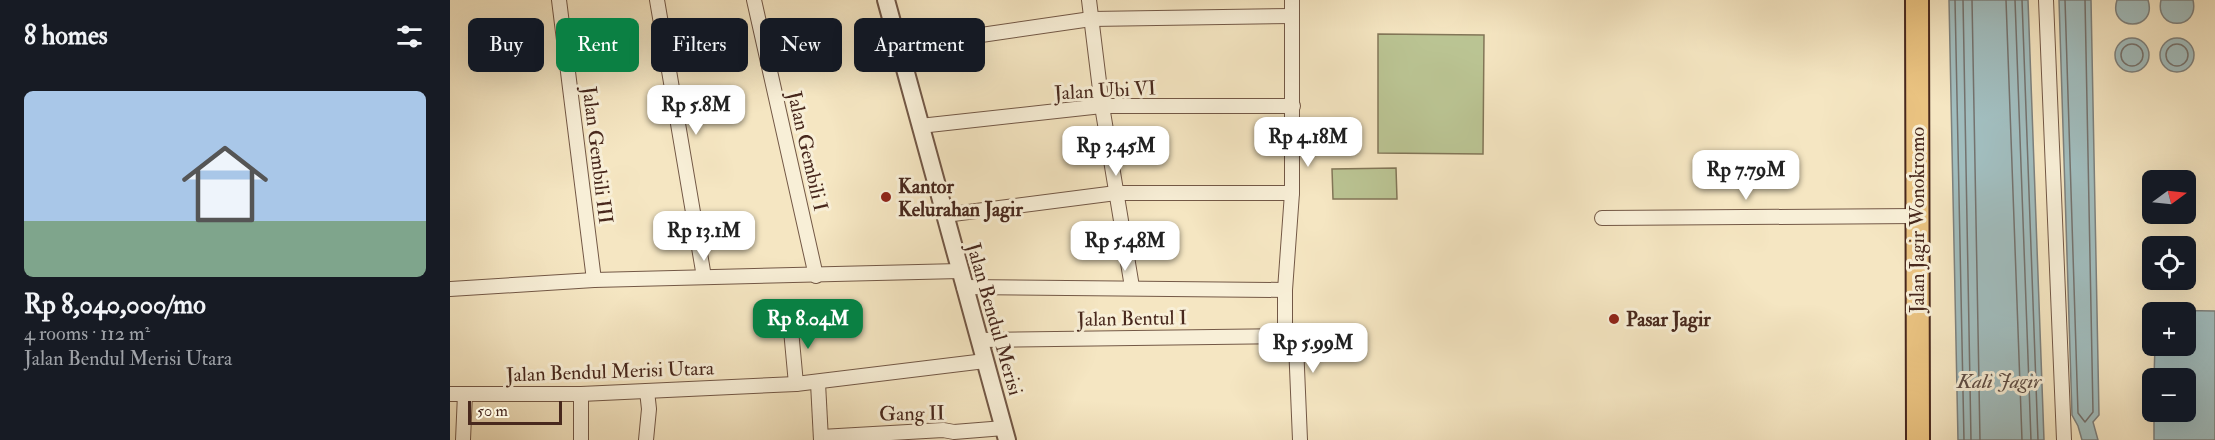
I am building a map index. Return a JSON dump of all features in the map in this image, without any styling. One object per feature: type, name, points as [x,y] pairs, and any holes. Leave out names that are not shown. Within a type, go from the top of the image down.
[{"type":"main road","name":"Jalan Jagir Wonokromo","points":[[1918,440],[1917,216],[1924,6]]},
{"type":"main road","name":"Jalan Jagir Wonokromo","points":[[1924,6],[1931,440]]},
{"type":"street","name":"Jalan Gembili III","points":[[559,0],[594,280]]},
{"type":"street","points":[[657,0],[704,278]]},
{"type":"street","name":"Jalan Gembili I","points":[[754,0],[816,276]]},
{"type":"street","name":"Jalan Bendul Merisi","points":[[886,0],[891,18]]},
{"type":"street","points":[[1089,0],[1102,106],[1132,287]]},
{"type":"street","points":[[1292,0],[1292,193],[1285,290],[1285,336],[1292,338],[1296,344],[1300,440]]},
{"type":"street","points":[[2046,0],[2064,440]]},
{"type":"street","points":[[985,34],[1091,19],[1292,16]]},
{"type":"street","name":"Jalan Bendul Merisi","points":[[906,72],[1005,434]]},
{"type":"street","name":"Jalan Ubi VI","points":[[920,126],[1102,106],[1293,106]]},
{"type":"street","points":[[945,215],[1116,193],[1292,193]]},
{"type":"street","points":[[1602,218],[1917,216]]},
{"type":"street","points":[[450,289],[594,280],[816,276],[1285,290]]},
{"type":"street","points":[[790,319],[795,384]]},
{"type":"street","name":"Jalan Bentul I","points":[[979,340],[1285,336]]},
{"type":"street","name":"Jalan Bendul Merisi Utara","points":[[450,394],[581,394],[795,384],[985,361]]},
{"type":"street","points":[[818,382],[821,439]]},
{"type":"street","points":[[646,440],[649,409],[647,391]]},
{"type":"street","points":[[463,440],[465,394]]},
{"type":"street","points":[[580,440],[581,394]]},
{"type":"street","name":"Gang II","points":[[821,439],[867,433],[943,430],[1005,434]]},
{"type":"green space","points":[[1378,34],[1484,35],[1483,154],[1378,153]]},
{"type":"green space","points":[[1396,168],[1397,199],[1333,199],[1332,169]]},
{"type":"water","name":"Kali Jagir","points":[[1949,0],[2028,0],[2044,440],[1958,440]]},
{"type":"water","points":[[2059,0],[2091,0],[2099,415],[2093,422],[2098,440],[2082,440],[2072,415]]},
{"type":"water","points":[[2117,0],[2148,0],[2149,10],[2146,18],[2132,24],[2125,22],[2119,18],[2116,10]]},
{"type":"water","points":[[2161,0],[2193,0],[2190,17],[2184,22],[2170,22],[2161,10]]},
{"type":"water","points":[[2132,38],[2144,43],[2149,55],[2144,67],[2132,72],[2120,67],[2115,55],[2120,43]]},
{"type":"water","points":[[2177,38],[2189,43],[2194,55],[2189,67],[2177,72],[2165,67],[2160,55],[2165,43]]},
{"type":"water","points":[[2196,311],[2215,311],[2215,440],[2154,440],[2154,422],[2196,422],[2196,368],[2154,368],[2155,356],[2196,356]]},
{"type":"place","name":"Kantor Kelurahan Jagir","points":[[886,197]]},
{"type":"place","name":"Pasar Jagir","points":[[1614,319]]}]
